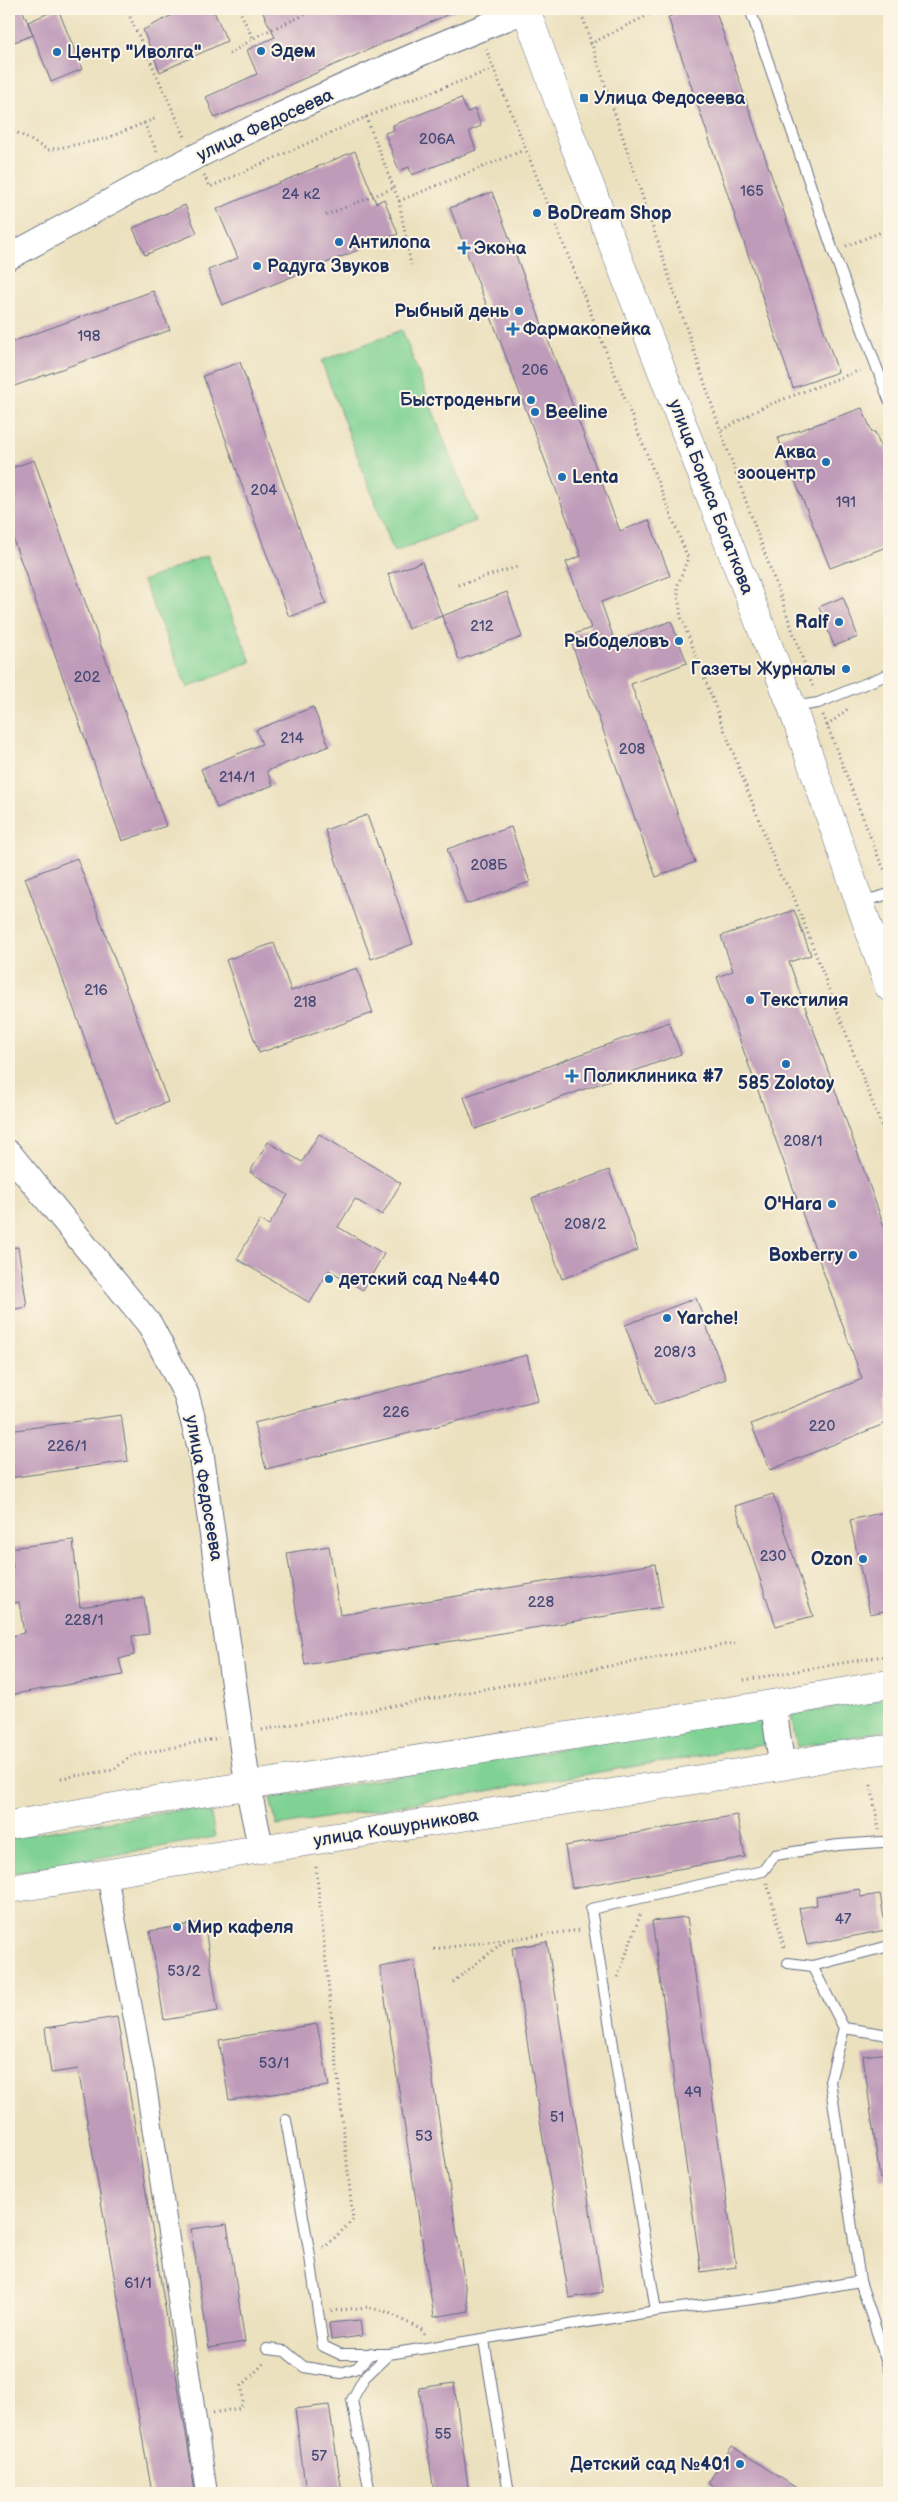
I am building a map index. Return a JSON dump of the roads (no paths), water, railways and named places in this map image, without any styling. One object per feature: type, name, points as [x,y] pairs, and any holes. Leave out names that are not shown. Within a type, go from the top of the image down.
[{"type":"main road","name":"улица Бориса Богаткова","points":[[527,9],[574,144],[792,707],[843,857],[888,979]]},
{"type":"main road","points":[[9,1825],[889,1684]]},
{"type":"main road","name":"улица Кошурникова","points":[[9,1889],[107,1875],[834,1756],[889,1749]]},
{"type":"street","name":"улица Федосеева","points":[[9,257],[195,157],[478,29],[527,9]]},
{"type":"street","name":"улица Федосеева","points":[[9,1153],[150,1325],[186,1394],[200,1446],[248,1787],[261,1849]]},
{"type":"street","points":[[773,1703],[782,1766]]},
{"type":"street","points":[[107,1875],[144,2072],[207,2493]]},
{"type":"lane","points":[[750,9],[834,250],[889,400]]},
{"type":"lane","points":[[792,707],[818,702],[889,674]]},
{"type":"lane","points":[[861,902],[889,894]]},
{"type":"lane","points":[[656,2310],[590,1909],[763,1870],[775,1855],[881,1838]]},
{"type":"lane","points":[[788,1963],[812,1966],[889,1946]]},
{"type":"lane","points":[[812,1966],[844,2028],[830,2081],[860,2281],[889,2369]]},
{"type":"lane","points":[[844,2028],[889,2035]]},
{"type":"lane","points":[[286,2120],[309,2250],[323,2346],[340,2354],[389,2354],[484,2340],[656,2310],[769,2297],[860,2281]]},
{"type":"lane","points":[[484,2340],[509,2493]]},
{"type":"lane","points":[[270,2350],[285,2351],[304,2367],[341,2373],[357,2368],[371,2353]]},
{"type":"lane","points":[[370,2493],[352,2400],[364,2378],[389,2354]]},
{"type":"place","name":"Эдем","points":[[261,51]]},
{"type":"place","name":"Центр \"Иволга\"","points":[[57,52]]},
{"type":"place","name":"Улица Федосеева","points":[[584,98]]},
{"type":"place","name":"BoDream Shop","points":[[537,213]]},
{"type":"place","name":"Антилопа","points":[[339,242]]},
{"type":"place","name":"Экона","points":[[464,248]]},
{"type":"place","name":"Радуга Звуков","points":[[257,266]]},
{"type":"place","name":"Рыбный день","points":[[519,311]]},
{"type":"place","name":"Фармакопейка","points":[[513,329]]},
{"type":"place","name":"Быстроденьги","points":[[531,400]]},
{"type":"place","name":"Beeline","points":[[535,412]]},
{"type":"place","name":"Аква зооцентр","points":[[826,462]]},
{"type":"place","name":"Lenta","points":[[562,477]]},
{"type":"place","name":"Ralf","points":[[839,622]]},
{"type":"place","name":"Рыбоделовъ","points":[[679,641]]},
{"type":"place","name":"Газеты Журналы","points":[[846,669]]},
{"type":"place","name":"Текстилия","points":[[750,1000]]},
{"type":"place","name":"585 Zolotoy","points":[[786,1064]]},
{"type":"place","name":"Поликлиника #7","points":[[572,1076]]},
{"type":"place","name":"O'Hara","points":[[832,1204]]},
{"type":"place","name":"Boxberry","points":[[853,1255]]},
{"type":"place","name":"детский сад №440","points":[[329,1279]]},
{"type":"place","name":"Yarche!","points":[[667,1318]]},
{"type":"place","name":"Ozon","points":[[863,1559]]},
{"type":"place","name":"Мир кафеля","points":[[177,1927]]},
{"type":"place","name":"Детский сад №401","points":[[740,2464]]}]
